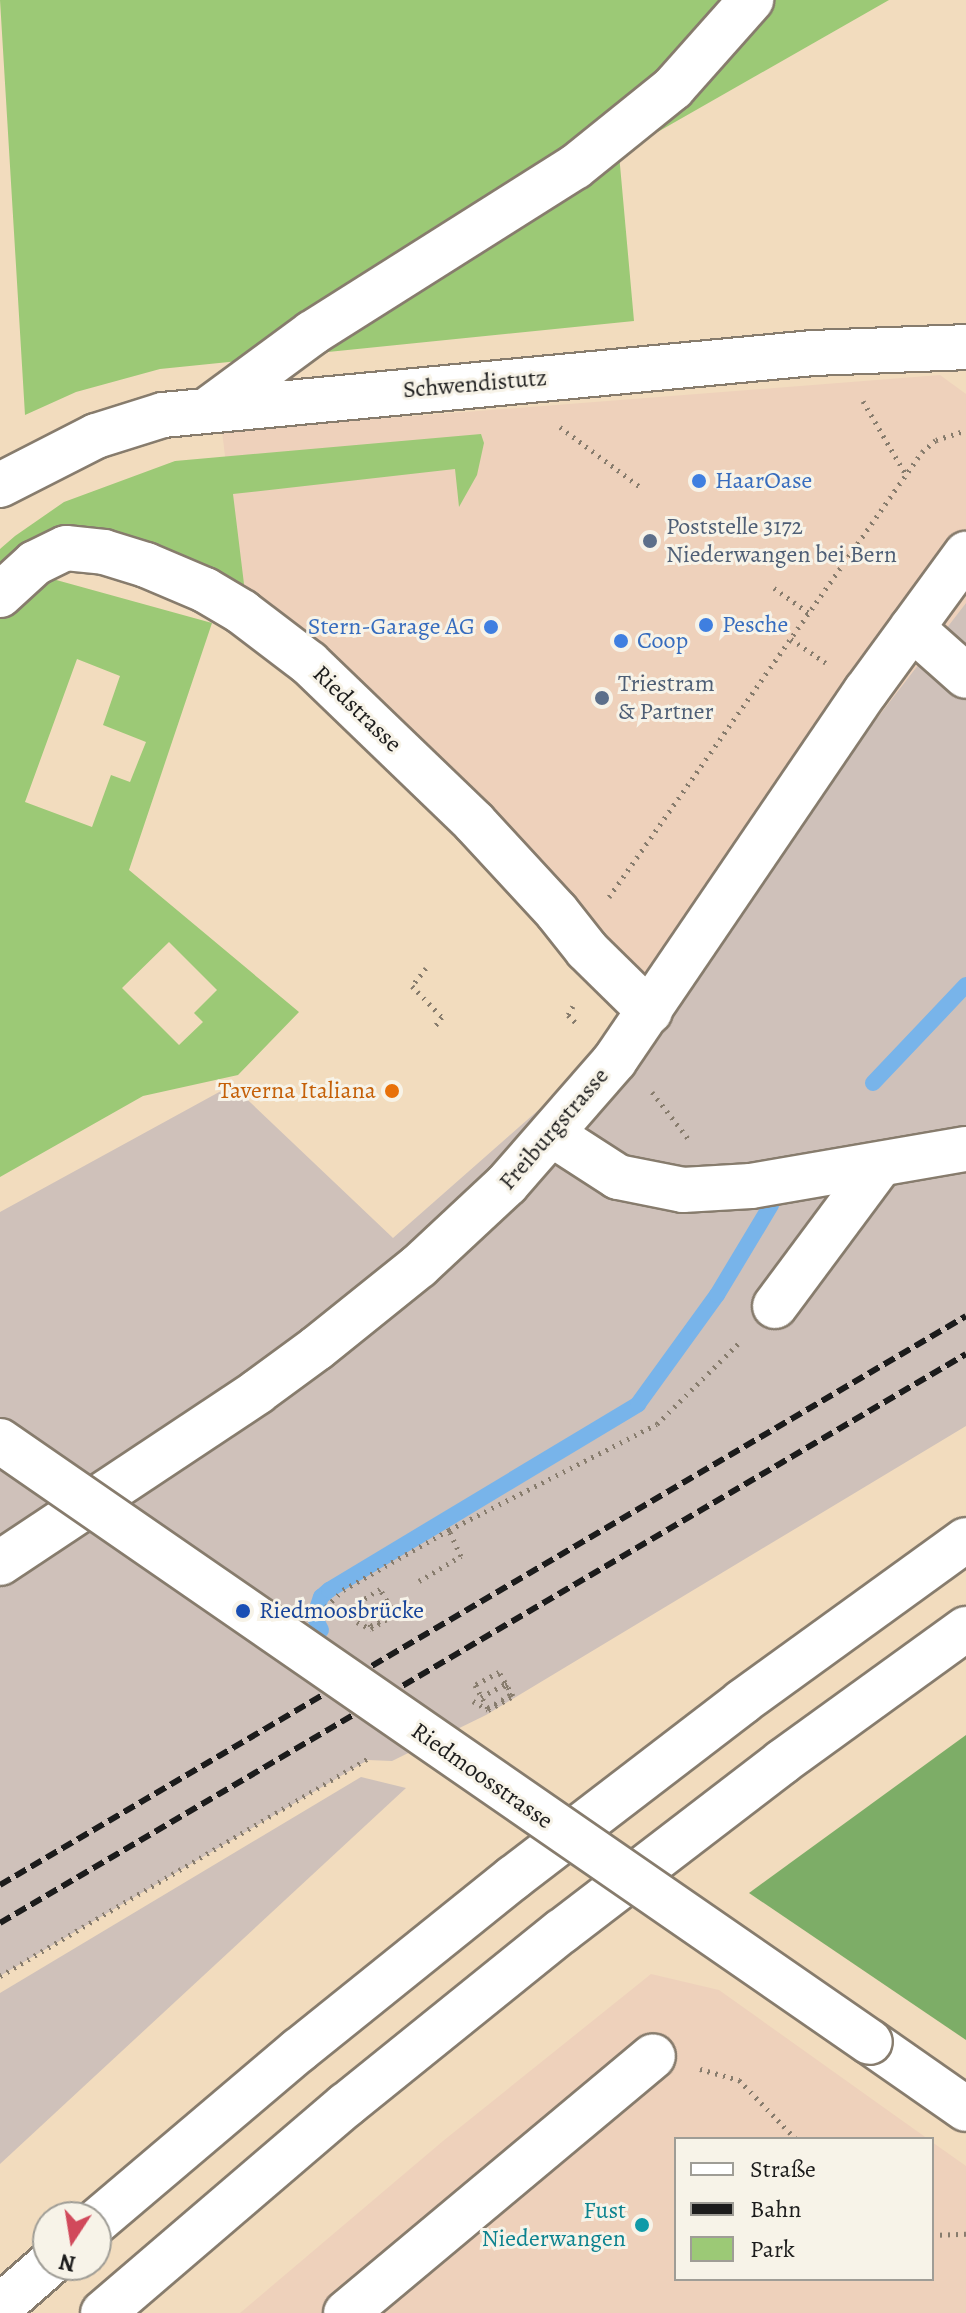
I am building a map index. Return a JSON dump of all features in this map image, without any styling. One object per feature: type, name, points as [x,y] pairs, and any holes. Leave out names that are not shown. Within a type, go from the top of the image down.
[{"type":"main road","points":[[209,409],[312,333],[575,167],[673,88],[751,0]]},
{"type":"main road","name":"Schwendistutz","points":[[0,485],[96,436],[163,415],[813,353],[966,347]]},
{"type":"main road","name":"Riedstrasse","points":[[0,595],[35,563],[66,548],[104,552],[146,565],[205,590],[242,612],[309,663],[474,822],[557,912],[587,950],[650,1012]]},
{"type":"main road","name":"Freiburgstrasse","points":[[0,1563],[317,1348],[460,1230],[553,1135],[650,1012],[912,628],[966,554]]},
{"type":"main road","points":[[912,628],[966,676]]},
{"type":"main road","points":[[553,1135],[618,1177],[683,1190],[751,1186],[966,1149]]},
{"type":"main road","points":[[775,1306],[879,1166]]},
{"type":"main road","name":"Riedmoosstrasse","points":[[0,1441],[966,2109]]},
{"type":"main road","points":[[112,2209],[324,2030],[536,1860],[754,1693],[966,1540]]},
{"type":"main road","points":[[103,2313],[346,2105],[538,1950],[782,1762],[966,1629]]},
{"type":"main road","points":[[346,2313],[653,2056]]},
{"type":"main road","points":[[0,2307],[32,2279]]},
{"type":"path","points":[[868,411],[906,475]]},
{"type":"path","points":[[559,418],[560,429],[639,486]]},
{"type":"path","points":[[607,906],[610,893],[928,445],[966,430]]},
{"type":"path","points":[[774,588],[809,613]]},
{"type":"path","points":[[426,968],[412,986],[442,1017],[435,1026]]},
{"type":"path","points":[[322,1617],[327,1604],[343,1590],[449,1530],[657,1424],[775,1306]]},
{"type":"path","points":[[419,1581],[461,1556],[449,1530]]},
{"type":"path","points":[[389,1603],[377,1610],[367,1616],[357,1622],[371,1629],[395,1614],[380,1589],[358,1603],[364,1615],[371,1626],[393,1613],[389,1603]]},
{"type":"path","points":[[471,1702],[488,1710],[513,1696],[499,1672],[475,1685],[488,1708],[510,1695],[508,1683],[471,1702]]},
{"type":"path","points":[[0,1976],[368,1760]]},
{"type":"path","points":[[653,2056],[739,2080],[794,2137]]},
{"type":"path","points":[[934,2235],[966,2234]]},
{"type":"shaded area","points":[[940,375],[966,394],[966,603],[650,1012],[246,632],[222,431]]},
{"type":"shaded area","points":[[966,603],[966,1426],[486,1715],[392,1761],[368,1760],[0,1976],[0,1212],[232,1085],[393,1238],[650,1012]]},
{"type":"shaded area","points":[[361,1777],[406,1788],[0,2164],[0,1993]]},
{"type":"shaded area","points":[[651,1974],[719,1990],[925,2137],[674,2137],[674,2281],[934,2281],[934,2143],[966,2166],[966,2313],[240,2313],[443,2141]]},
{"type":"green space","points":[[0,0],[889,0],[619,154],[634,321],[160,369],[76,392],[25,415]]},
{"type":"green space","points":[[481,434],[484,443],[477,475],[459,507],[455,469],[233,494],[244,584],[236,592],[80,537],[0,582],[0,549],[64,502],[175,461]]},
{"type":"green space","points":[[49,578],[212,623],[129,870],[299,1012],[238,1075],[143,1096],[0,1177],[0,612]],"holes":[[[77,659],[120,676],[103,725],[146,742],[130,782],[111,775],[92,827],[25,802]],[[169,942],[217,990],[194,1013],[203,1022],[179,1045],[122,988]]]},
{"type":"green space","points":[[966,1735],[966,2040],[749,1893]]},
{"type":"waterway","points":[[873,1083],[966,985]]},
{"type":"waterway","points":[[321,1630],[316,1620],[317,1609],[321,1597],[329,1590],[638,1404],[717,1295],[771,1205]]},
{"type":"railway","points":[[0,1885],[966,1316]]},
{"type":"railway","points":[[0,1923],[966,1354]]},
{"type":"place","name":"HaarOase","points":[[699,481]]},
{"type":"place","name":"Poststelle 3172 Niederwangen bei Bern","points":[[650,541]]},
{"type":"place","name":"Pesche","points":[[706,625]]},
{"type":"place","name":"Stern-Garage AG","points":[[491,627]]},
{"type":"place","name":"Coop","points":[[621,641]]},
{"type":"place","name":"Triestram & Partner","points":[[602,698]]},
{"type":"place","name":"Taverna Italiana","points":[[392,1091]]},
{"type":"place","name":"Riedmoosbrücke","points":[[243,1611]]},
{"type":"place","name":"Fust Niederwangen","points":[[642,2225]]}]
